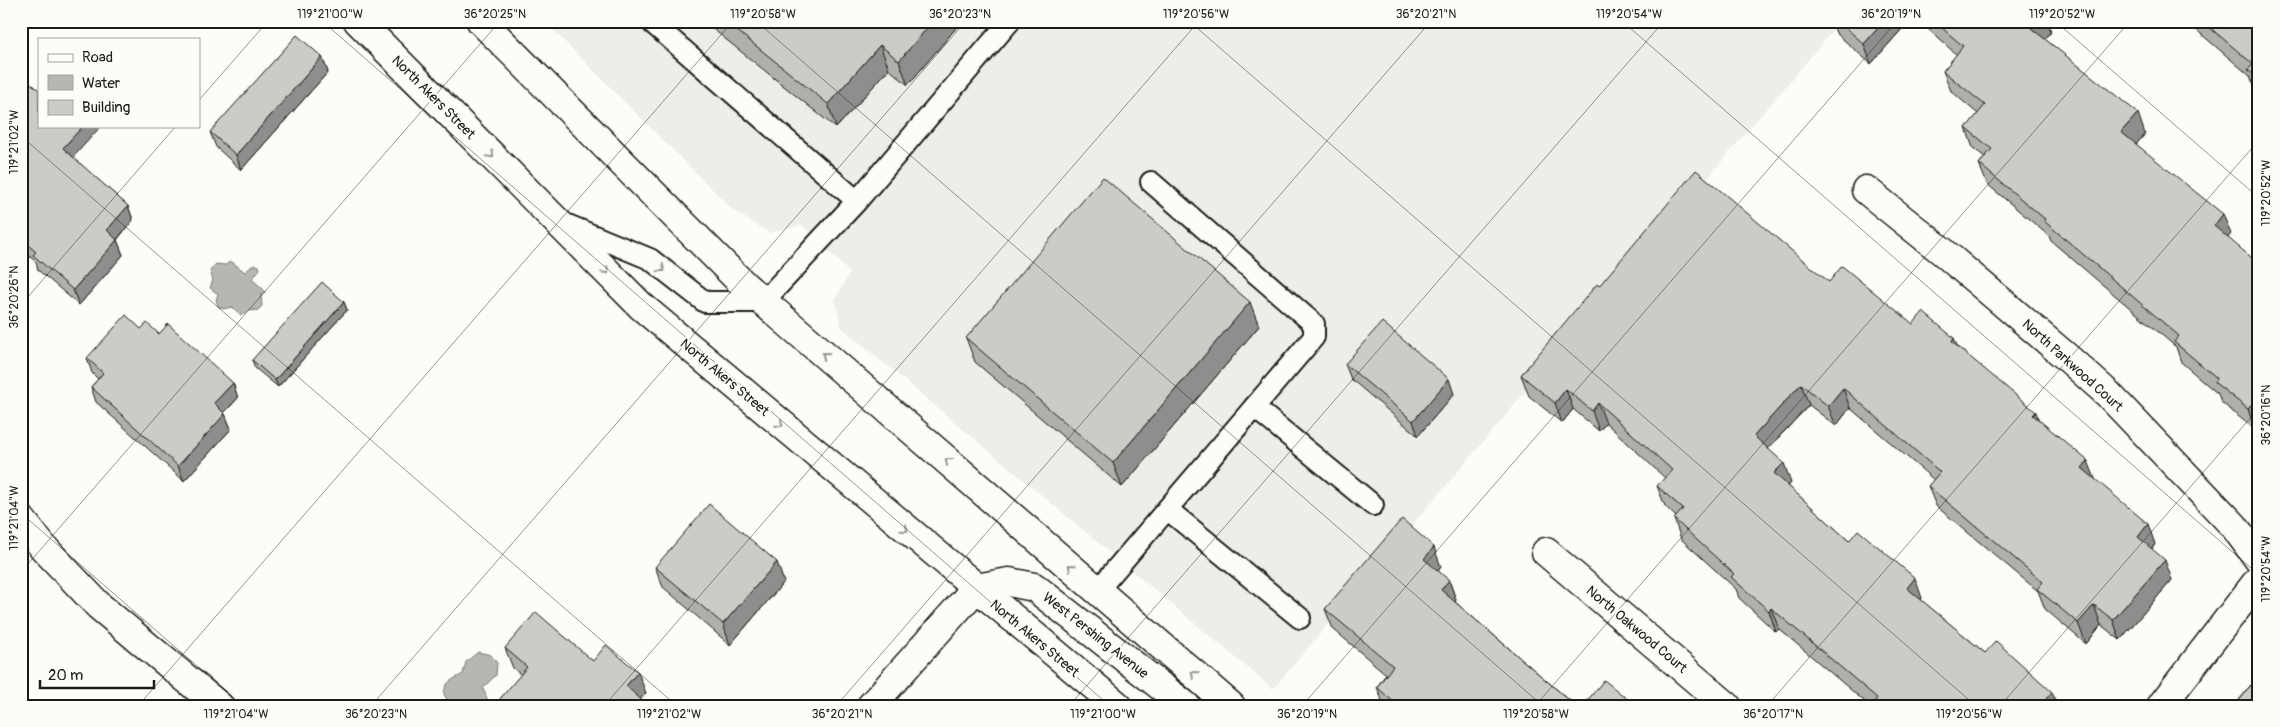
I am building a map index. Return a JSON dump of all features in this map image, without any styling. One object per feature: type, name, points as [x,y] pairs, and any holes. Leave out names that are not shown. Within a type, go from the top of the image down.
[{"type":"main road","name":"North Akers Street","points":[[358,21],[641,306],[1118,706]]},
{"type":"main road","points":[[481,21],[763,302],[1231,706]]},
{"type":"main road","name":"North Parkwood Court","points":[[1866,190],[1972,277],[2108,394],[2234,526],[2259,560]]},
{"type":"main road","points":[[21,519],[43,547],[99,606],[219,706]]},
{"type":"main road","name":"North Oakwood Court","points":[[1546,552],[1727,706]]},
{"type":"main road","points":[[2161,706],[2259,580]]},
{"type":"main road","name":"West Pershing Avenue","points":[[976,588],[1009,582],[1034,587],[1186,706]]},
{"type":"main road","points":[[872,706],[976,588]]},
{"type":"lane","points":[[650,21],[857,201]]},
{"type":"lane","points":[[555,219],[650,259],[705,302],[763,302],[857,201],[1010,21]]},
{"type":"lane","points":[[1098,590],[1314,336],[1314,324],[1151,182]]},
{"type":"lane","points":[[1254,407],[1373,505]]},
{"type":"lane","points":[[1167,509],[1300,618]]},
{"type":"shaded area","points":[[544,21],[1841,21],[1273,689],[841,327],[835,299],[850,273],[802,225],[769,233],[734,211]]},
{"type":"water","points":[[232,262],[245,272],[254,264],[259,266],[260,269],[252,279],[265,292],[261,296],[262,306],[258,310],[248,311],[245,315],[243,312],[241,315],[232,307],[223,309],[218,306],[216,300],[218,294],[210,288],[213,280],[210,271],[216,264],[226,265]]},
{"type":"water","points":[[478,652],[491,655],[497,663],[496,675],[483,688],[490,706],[452,706],[444,695],[444,690],[450,681],[463,674],[466,662]]},
{"type":"building","points":[[725,21],[933,21],[899,61],[880,45],[828,104]]},
{"type":"building","points":[[1838,21],[1884,21],[1864,44]]},
{"type":"building","points":[[1934,21],[2036,21],[2031,28],[2138,113],[2121,132],[2223,214],[2214,226],[2259,264],[2259,397],[2248,409],[2214,382],[2217,378],[2174,342],[2179,336],[1979,164],[1992,149],[1966,128],[1985,105],[1943,71],[1963,46]]},
{"type":"building","points":[[2202,21],[2259,21],[2259,79],[2248,70],[2253,64]]},
{"type":"building","points":[[297,35],[322,57],[236,155],[210,132]]},
{"type":"building","points":[[21,75],[38,89],[38,128],[81,128],[63,148],[128,206],[107,230],[117,240],[73,290],[33,255],[36,252],[21,239]]},
{"type":"building","points":[[1696,170],[1829,282],[1842,266],[1913,324],[1923,312],[1954,338],[1952,342],[2036,412],[2033,415],[2088,461],[2082,468],[2148,524],[2138,537],[2165,560],[2113,620],[2094,605],[2078,623],[2037,589],[2043,582],[1928,486],[1940,472],[1843,388],[1828,406],[1801,384],[1754,436],[1784,463],[1774,473],[1849,541],[1858,530],[1915,578],[1907,588],[1985,653],[1996,641],[2052,692],[2040,706],[1881,706],[1875,701],[1877,698],[1771,608],[1769,611],[1731,577],[1734,574],[1674,519],[1683,509],[1657,486],[1672,470],[1598,403],[1592,411],[1566,389],[1555,403],[1521,375],[1597,284],[1599,286]]},
{"type":"building","points":[[1103,177],[1250,302],[1113,463],[966,338]]},
{"type":"building","points":[[322,282],[344,302],[275,380],[252,360]]},
{"type":"building","points":[[126,315],[141,329],[147,323],[159,334],[168,324],[233,383],[214,403],[225,414],[178,466],[91,387],[103,373],[87,358]]},
{"type":"building","points":[[1382,322],[1449,379],[1413,421],[1345,364]]},
{"type":"building","points":[[709,504],[777,562],[723,624],[655,567]]},
{"type":"building","points":[[1402,519],[1434,547],[1424,559],[1449,580],[1441,590],[1576,706],[1398,706],[1377,687],[1393,666],[1325,609]]},
{"type":"building","points":[[536,612],[593,661],[606,645],[638,672],[626,686],[646,704],[644,706],[494,706],[527,667],[505,648]]},
{"type":"building","points":[[1604,680],[1636,706],[1583,706]]},
{"type":"building","points":[[2255,680],[2259,683],[2259,706],[2234,706]]}]
